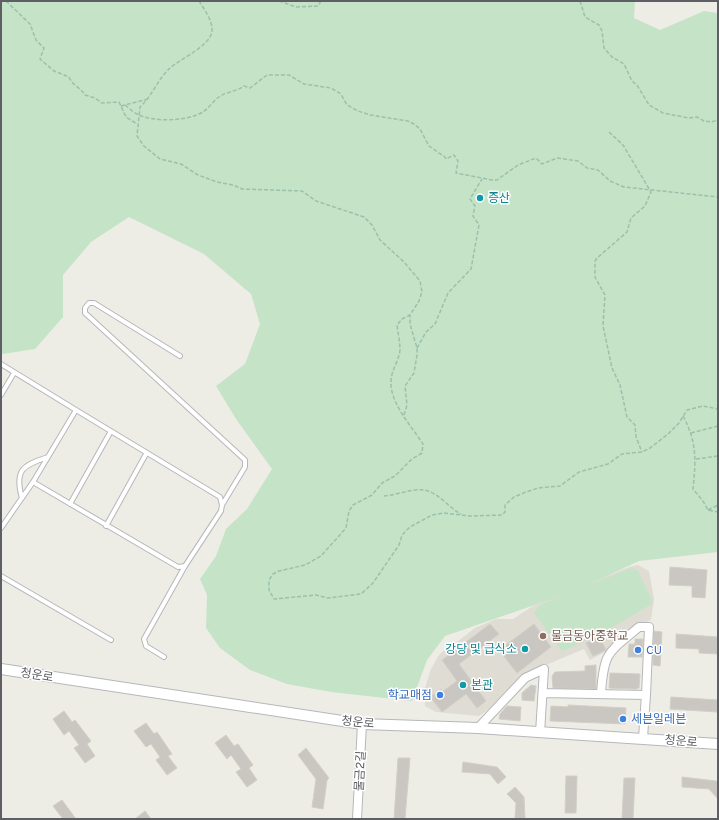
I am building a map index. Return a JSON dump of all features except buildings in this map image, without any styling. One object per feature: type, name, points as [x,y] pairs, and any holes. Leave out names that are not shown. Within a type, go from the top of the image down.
[{"type":"street","points":[[602,693],[604,664],[608,654],[639,628],[649,627],[643,738]]},
{"type":"street","name":"청운로","points":[[1,669],[362,724],[478,728],[718,744]]},
{"type":"street","points":[[478,728],[525,678],[544,669],[540,733]]},
{"type":"street","points":[[543,693],[646,695]]},
{"type":"street","name":"물금2길","points":[[357,819],[362,724]]},
{"type":"lane","points":[[164,657],[146,646],[144,639],[185,566],[221,511],[222,505],[245,467],[245,460],[85,313],[85,308],[89,303],[94,303],[180,356]]},
{"type":"lane","points":[[1,364],[146,454],[220,497],[222,505]]},
{"type":"lane","points":[[1,395],[14,373]]},
{"type":"lane","points":[[1,528],[34,482],[76,410]]},
{"type":"lane","points":[[70,504],[111,431]]},
{"type":"lane","points":[[106,526],[146,454]]},
{"type":"lane","points":[[22,498],[18,482],[19,475],[23,468],[30,463],[48,457]]},
{"type":"lane","points":[[34,482],[106,526],[178,567],[185,566]]},
{"type":"lane","points":[[1,576],[111,640]]},
{"type":"path","points":[[6,1],[34,29],[36,40],[44,48],[40,58],[54,71],[69,77],[70,82],[82,90],[85,95],[102,103],[119,102],[126,117],[137,124]]},
{"type":"path","points":[[200,1],[212,29],[211,37],[168,70],[149,99],[140,107],[137,124],[138,136],[152,153],[160,159],[180,164],[198,175],[242,189],[302,191],[316,200],[364,217],[372,225],[380,240],[404,262],[420,281],[422,292],[410,315],[411,333],[417,348]]},
{"type":"path","points":[[279,1],[296,7],[318,6],[321,1]]},
{"type":"path","points":[[580,1],[585,17],[599,25],[602,31],[604,48],[612,57],[624,64],[632,81],[637,84],[649,105],[662,113],[689,118],[697,117],[704,121],[711,122],[718,120]]},
{"type":"path","points":[[125,105],[138,115],[164,120],[193,117],[205,111],[219,97],[229,91],[237,91],[244,86],[250,88],[267,76],[289,75],[304,84],[331,88],[341,94],[347,105],[358,111],[414,124],[420,128],[431,148],[446,159],[454,155],[458,161],[456,173],[482,179],[497,180],[518,165],[536,158],[542,164],[557,158],[578,161],[592,170],[598,170],[610,181],[624,187],[718,197]]},
{"type":"path","points":[[121,106],[149,99]]},
{"type":"path","points":[[609,132],[623,145],[649,189],[650,194],[645,206],[631,218],[628,232],[597,258],[595,261],[594,272],[595,277],[605,295],[603,326],[614,374],[620,385],[627,416],[634,425],[636,437],[642,452]]},
{"type":"path","points":[[404,415],[407,406],[405,386],[414,373],[417,348],[426,332],[435,324],[448,293],[471,269],[479,225],[473,216],[475,206],[470,199],[482,179]]},
{"type":"path","points":[[410,315],[402,319],[398,325],[400,350],[392,370],[392,395],[423,444],[422,453],[412,459],[395,476],[382,483],[372,495],[352,506],[349,511],[346,528],[322,556],[305,565],[279,571],[273,574],[269,580],[271,595],[274,598],[316,595],[328,598],[360,594],[374,583],[399,545],[402,535],[410,527],[432,515],[444,513],[462,515],[502,515],[505,512],[505,505],[514,497],[538,488],[560,486],[579,472],[608,464],[622,454],[642,452],[668,434],[679,424],[687,410],[704,406],[718,410]]},
{"type":"path","points":[[683,416],[691,433],[696,459],[693,489],[708,510],[718,512]]},
{"type":"path","points":[[691,433],[718,426]]},
{"type":"path","points":[[696,459],[718,456]]},
{"type":"path","points":[[384,496],[425,490],[432,492],[452,509],[462,515]]},
{"type":"path","points":[[708,510],[718,505]]},
{"type":"shaded area","name":"물금동아중학교","points":[[638,565],[649,571],[654,599],[651,620],[630,628],[603,653],[590,660],[584,649],[522,675],[492,707],[479,716],[436,712],[425,706],[425,688],[431,669],[439,655],[448,646],[453,645],[475,628],[496,619],[513,619],[533,606],[629,567]]},
{"type":"green space","points":[[1,1],[635,1],[634,18],[660,30],[704,11],[718,13],[718,552],[639,561],[581,588],[632,568],[638,571],[653,603],[601,634],[562,651],[534,613],[540,605],[569,593],[445,636],[427,660],[412,701],[331,692],[287,684],[250,670],[220,648],[206,628],[207,595],[200,579],[216,556],[226,529],[247,509],[272,469],[236,419],[216,386],[245,364],[260,324],[251,294],[204,254],[129,217],[91,242],[63,275],[63,317],[35,349],[3,354],[1,352]]},
{"type":"place","name":"증산","points":[[480,198]]},
{"type":"place","name":"물금동아중학교","points":[[543,636]]},
{"type":"place","name":"강당 및 급식소","points":[[525,649]]},
{"type":"place","name":"CU","points":[[638,650]]},
{"type":"place","name":"본관","points":[[463,685]]},
{"type":"place","name":"학교매점","points":[[440,695]]},
{"type":"place","name":"세븐일레븐","points":[[623,719]]}]
